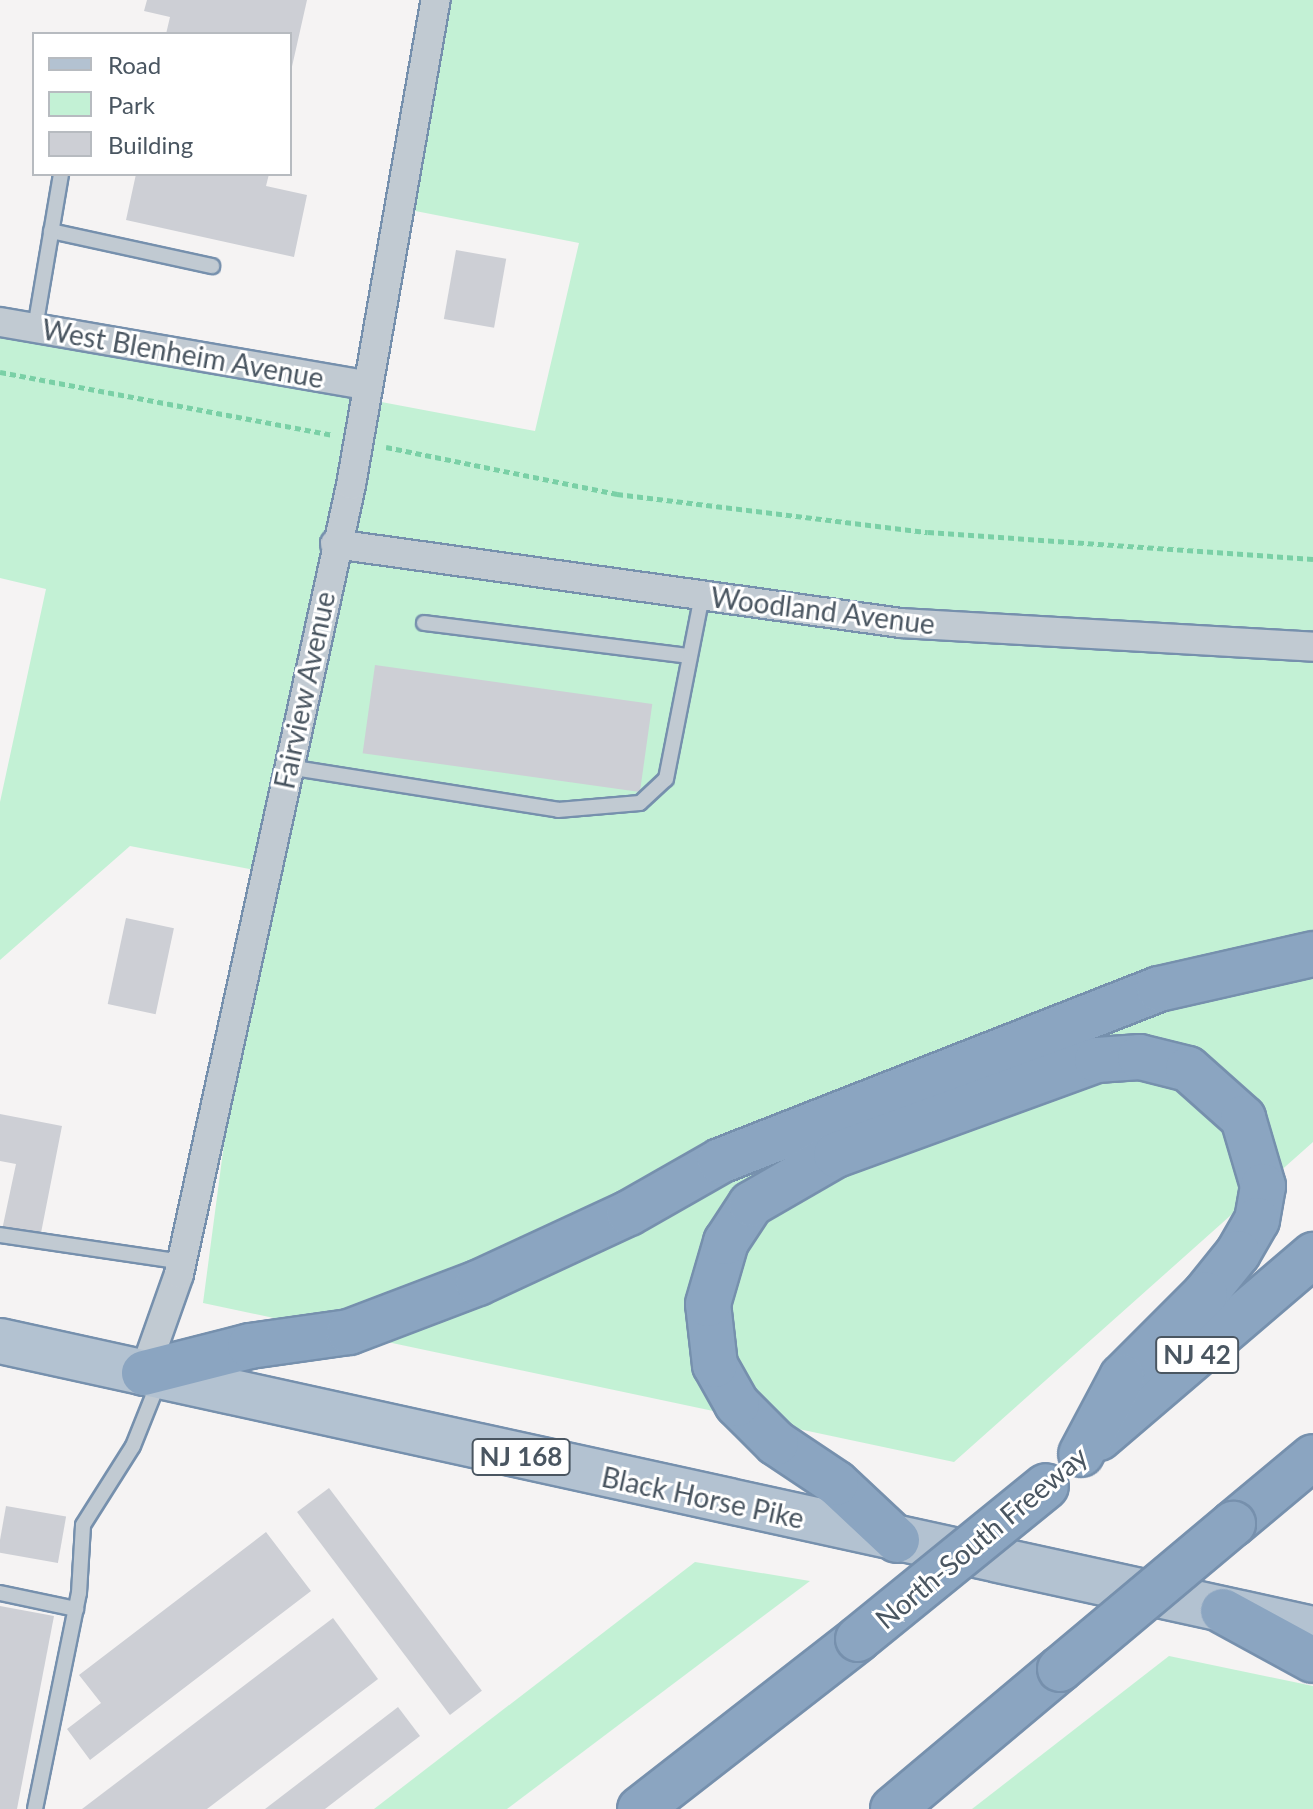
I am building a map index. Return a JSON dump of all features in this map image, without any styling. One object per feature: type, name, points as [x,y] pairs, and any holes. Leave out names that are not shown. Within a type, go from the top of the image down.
[{"type":"highway","points":[[152,1375],[250,1346],[349,1332],[478,1283],[629,1213],[720,1161],[1159,989],[1313,954]]},
{"type":"highway","points":[[897,1540],[836,1483],[776,1443],[737,1404],[722,1378],[715,1365],[708,1304],[726,1242],[751,1204],[836,1155],[1097,1060],[1140,1057],[1188,1069],[1243,1118],[1263,1186],[1257,1220],[1238,1253],[1205,1294],[1122,1377],[1081,1454]]},
{"type":"highway","name":"North-South Freeway","points":[[640,1809],[858,1639],[1046,1486],[1313,1255]]},
{"type":"highway","points":[[893,1809],[1313,1457]]},
{"type":"highway","points":[[1223,1611],[1313,1660]]},
{"type":"highway","points":[[915,1809],[944,1766]]},
{"type":"main road","name":"Black Horse Pike","points":[[0,1341],[1313,1629]]},
{"type":"street","name":"Fairview Avenue","points":[[152,1375],[182,1262],[335,544],[360,441],[366,385],[436,0]]},
{"type":"street","name":"West Blenheim Avenue","points":[[0,322],[366,385]]},
{"type":"street","name":"Woodland Avenue","points":[[335,544],[901,623],[1313,647]]},
{"type":"lane","points":[[35,328],[61,176]]},
{"type":"lane","points":[[51,231],[212,266]]},
{"type":"lane","points":[[288,767],[558,810],[640,803],[666,779],[702,595]]},
{"type":"lane","points":[[424,623],[689,656]]},
{"type":"lane","points":[[0,1235],[182,1262]]},
{"type":"lane","points":[[35,1809],[76,1609],[83,1525],[133,1446],[152,1375]]},
{"type":"lane","points":[[0,1593],[76,1609]]},
{"type":"path","points":[[0,372],[632,496],[928,532],[1313,559]]},
{"type":"green space","points":[[447,0],[1313,0],[1313,1142],[954,1462],[203,1303],[260,871],[130,846],[0,960],[0,802],[46,589],[0,578],[0,330],[535,431],[579,243],[400,208]]},
{"type":"green space","points":[[695,1562],[810,1581],[507,1809],[374,1809]]},
{"type":"green space","points":[[1169,1656],[1313,1686],[1313,1809],[972,1809]]},
{"type":"building","points":[[147,0],[307,0],[292,67],[292,32],[166,32],[170,17],[144,11]]},
{"type":"building","points":[[136,176],[268,176],[266,186],[307,195],[294,257],[126,220]]},
{"type":"building","points":[[456,250],[506,259],[494,328],[444,319]]},
{"type":"building","points":[[375,665],[652,704],[640,792],[363,753]]},
{"type":"building","points":[[126,918],[174,928],[156,1014],[108,1004]]},
{"type":"building","points":[[0,1114],[62,1126],[40,1238],[2,1230],[16,1164],[0,1161]]},
{"type":"building","points":[[329,1488],[482,1691],[450,1715],[297,1512]]},
{"type":"building","points":[[6,1506],[66,1517],[58,1563],[0,1553]]},
{"type":"building","points":[[266,1532],[311,1591],[90,1760],[67,1729],[101,1703],[79,1675]]},
{"type":"building","points":[[0,1606],[54,1616],[17,1809],[0,1809]]},
{"type":"building","points":[[333,1618],[378,1679],[207,1809],[82,1809]]},
{"type":"building","points":[[398,1707],[420,1736],[325,1809],[265,1809]]}]
